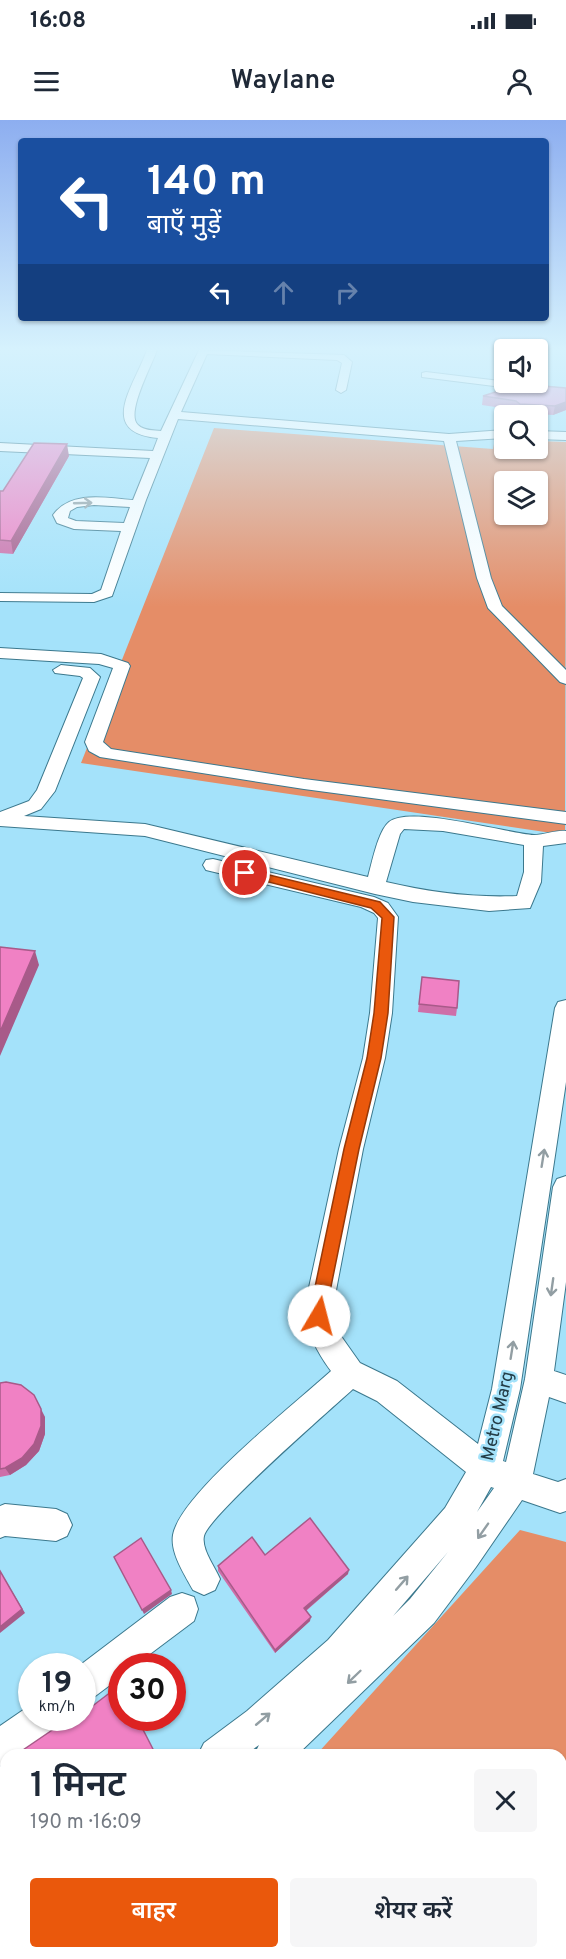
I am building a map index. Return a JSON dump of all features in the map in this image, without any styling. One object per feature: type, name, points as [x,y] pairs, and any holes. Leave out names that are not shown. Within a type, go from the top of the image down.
[{"type":"street","points":[[0,597],[80,598],[104,595],[128,527],[165,436]]},
{"type":"street","points":[[423,436],[449,438],[479,436]]},
{"type":"street","points":[[449,438],[478,558],[495,608],[566,679]]},
{"type":"street","points":[[0,447],[158,455]]},
{"type":"street","points":[[128,527],[74,525],[62,520],[60,515],[71,503],[137,504]]},
{"type":"street","points":[[0,653],[101,659],[122,666],[94,742],[95,747],[106,753],[304,784],[566,818]]},
{"type":"street","points":[[0,667],[76,670],[90,673],[92,677],[46,791],[35,805],[0,819]]},
{"type":"street","points":[[0,819],[145,830],[413,896],[489,904],[523,903],[530,893],[535,849],[532,841]]},
{"type":"street","points":[[375,887],[391,834],[394,827],[400,824],[421,823],[532,841],[556,836],[566,837]]},
{"type":"street","points":[[213,865],[367,902],[381,908],[388,917],[381,1013],[374,1058],[351,1149],[319,1306],[322,1331],[331,1348],[350,1373],[387,1391],[485,1468],[516,1483],[560,1498],[566,1494]]},
{"type":"street","name":"Metro Marg","points":[[224,1749],[259,1723],[340,1652],[456,1519],[485,1468],[494,1445],[506,1389],[566,1008]]},
{"type":"street","name":"Metro Marg","points":[[278,1749],[422,1611],[465,1556],[516,1483],[539,1379],[566,1187]]},
{"type":"street","points":[[204,1579],[188,1548],[187,1532],[198,1516],[214,1497],[350,1373]]},
{"type":"street","points":[[539,1379],[566,1389]]},
{"type":"street","points":[[0,1522],[5,1520],[56,1525]]},
{"type":"street","points":[[96,1674],[182,1609]]},
{"type":"street","points":[[0,1748],[23,1731]]},
{"type":"shaded area","points":[[211,436],[318,436],[493,449],[494,444],[494,459],[548,459],[548,441],[566,442],[565,835],[81,763]]},
{"type":"shaded area","points":[[520,1530],[566,1542],[566,1749],[321,1749]]},
{"type":"building","points":[[34,443],[67,444],[11,541],[0,540],[0,491],[3,491]]},
{"type":"building","points":[[0,947],[35,951],[0,1032]]},
{"type":"building","points":[[422,977],[459,981],[457,1008],[419,1004]]},
{"type":"building","points":[[0,1383],[21,1385],[34,1395],[41,1409],[41,1426],[34,1444],[22,1458],[0,1469]]},
{"type":"building","points":[[310,1518],[349,1570],[304,1608],[311,1617],[275,1650],[218,1566],[252,1537],[265,1555]]},
{"type":"building","points":[[141,1538],[171,1590],[142,1610],[114,1557]]},
{"type":"building","points":[[0,1571],[22,1609],[0,1627]]},
{"type":"building","points":[[108,1694],[108,1731],[144,1731],[153,1749],[24,1749],[51,1731],[96,1731],[96,1703]]},
{"type":"route","points":[[245,873],[376,904],[388,917],[381,1013],[374,1058],[351,1149],[319,1306],[319,1316]]}]
